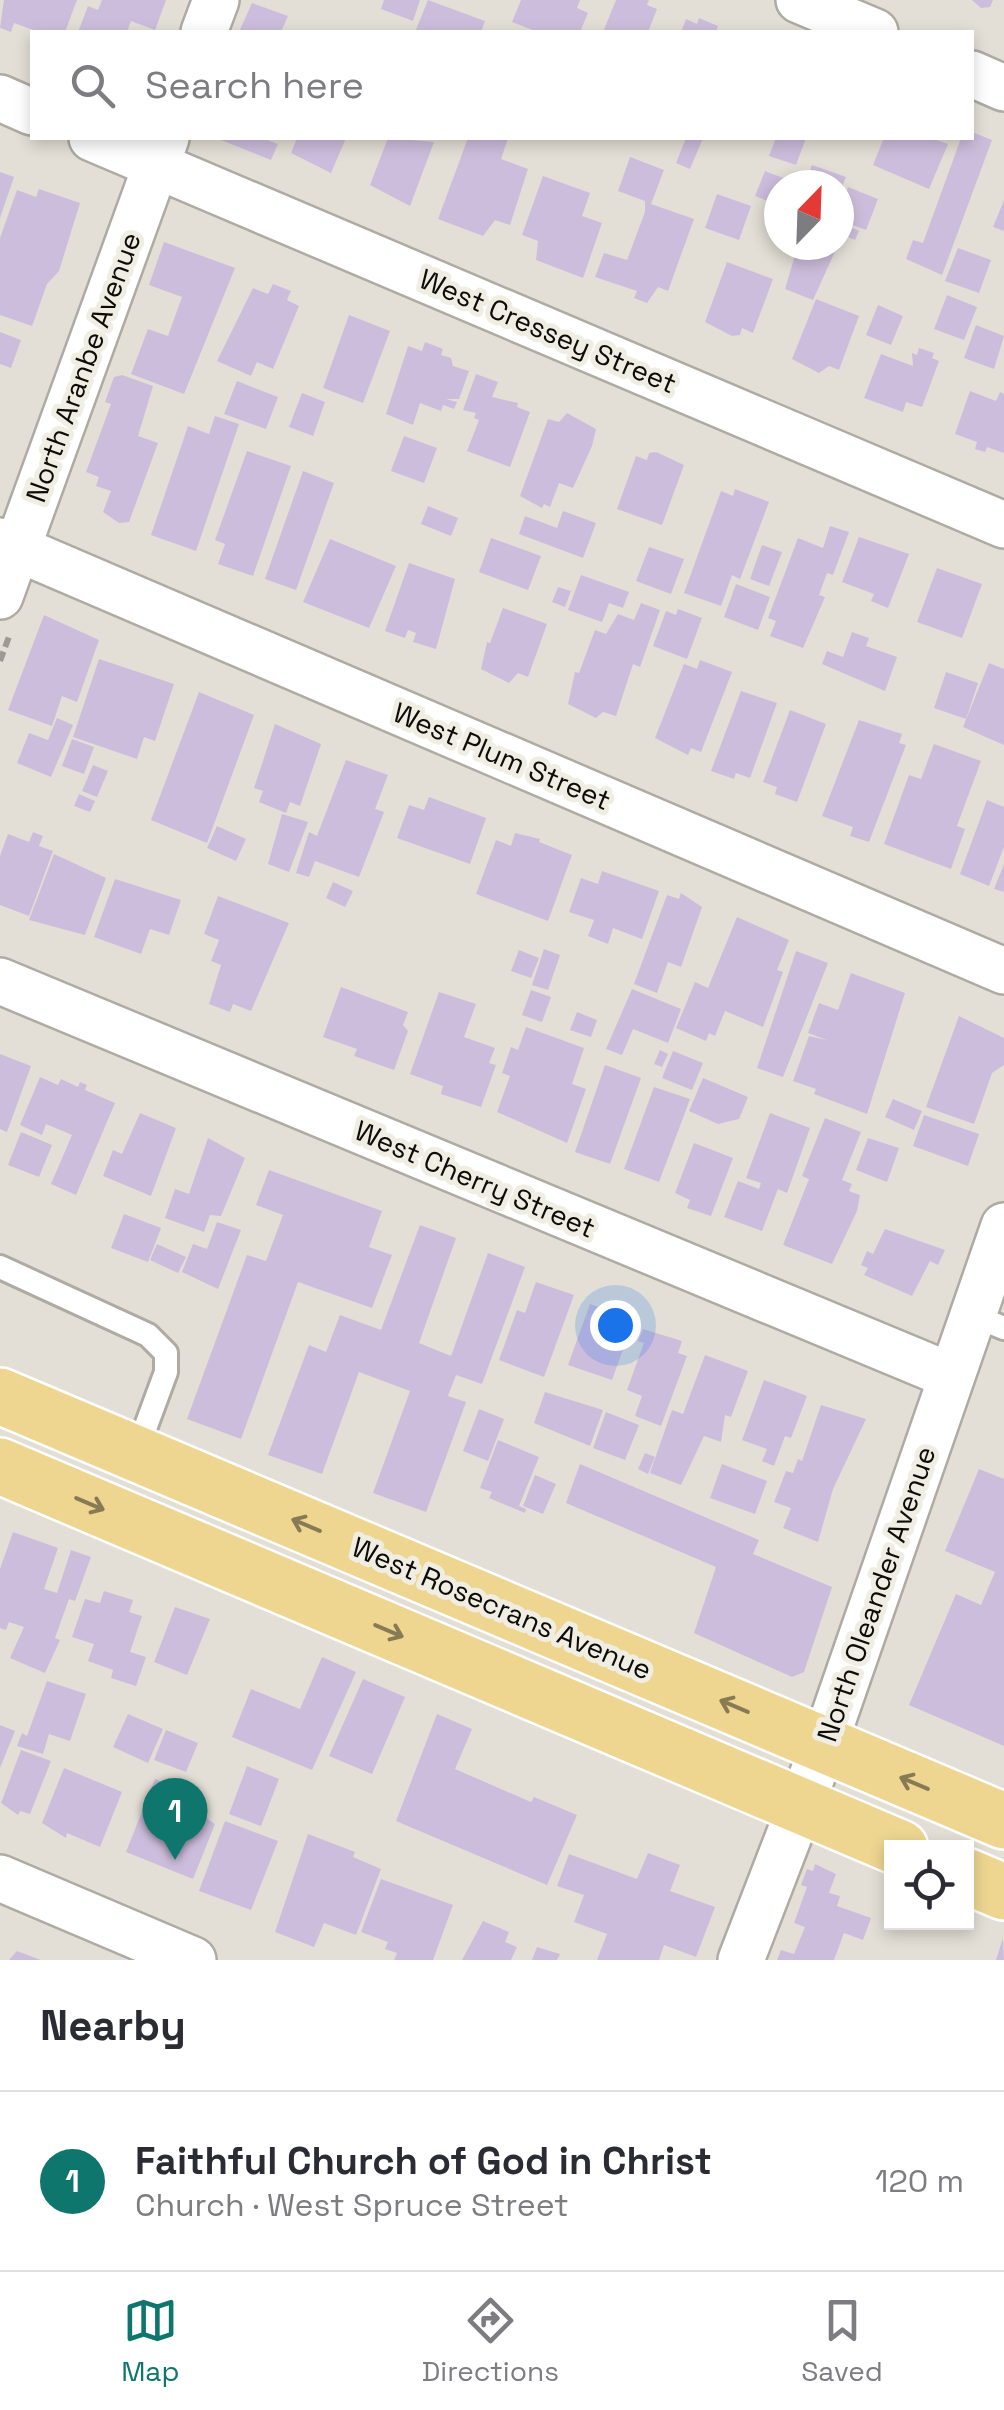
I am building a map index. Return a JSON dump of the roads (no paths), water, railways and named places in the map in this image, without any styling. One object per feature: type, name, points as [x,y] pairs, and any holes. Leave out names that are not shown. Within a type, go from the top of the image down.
[{"type":"main road","name":"West Rosecrans Avenue","points":[[0,1396],[1004,1821]]},
{"type":"main road","points":[[0,1466],[884,1841]]},
{"type":"main road","points":[[974,1879],[1004,1892]]},
{"type":"street","points":[[205,30],[216,0]]},
{"type":"street","points":[[800,0],[870,30]]},
{"type":"street","points":[[974,75],[1004,88]]},
{"type":"street","points":[[0,98],[30,111]]},
{"type":"street","name":"West Cressey Street","points":[[103,140],[161,151],[1004,524]]},
{"type":"street","name":"North Aranbe Avenue","points":[[0,596],[9,544],[161,151]]},
{"type":"street","name":"West Plum Street","points":[[9,544],[1004,971]]},
{"type":"street","name":"West Cherry Street","points":[[0,981],[951,1376]]},
{"type":"street","name":"North Oleander Avenue","points":[[741,1960],[824,1744],[951,1376],[988,1321],[1004,1226]]},
{"type":"street","points":[[0,1878],[192,1960]]},
{"type":"lane","points":[[0,1267],[148,1336],[166,1353],[166,1372],[136,1453]]},
{"type":"place","name":"Faithful Church of God in Christ","points":[[175,1860]]}]
